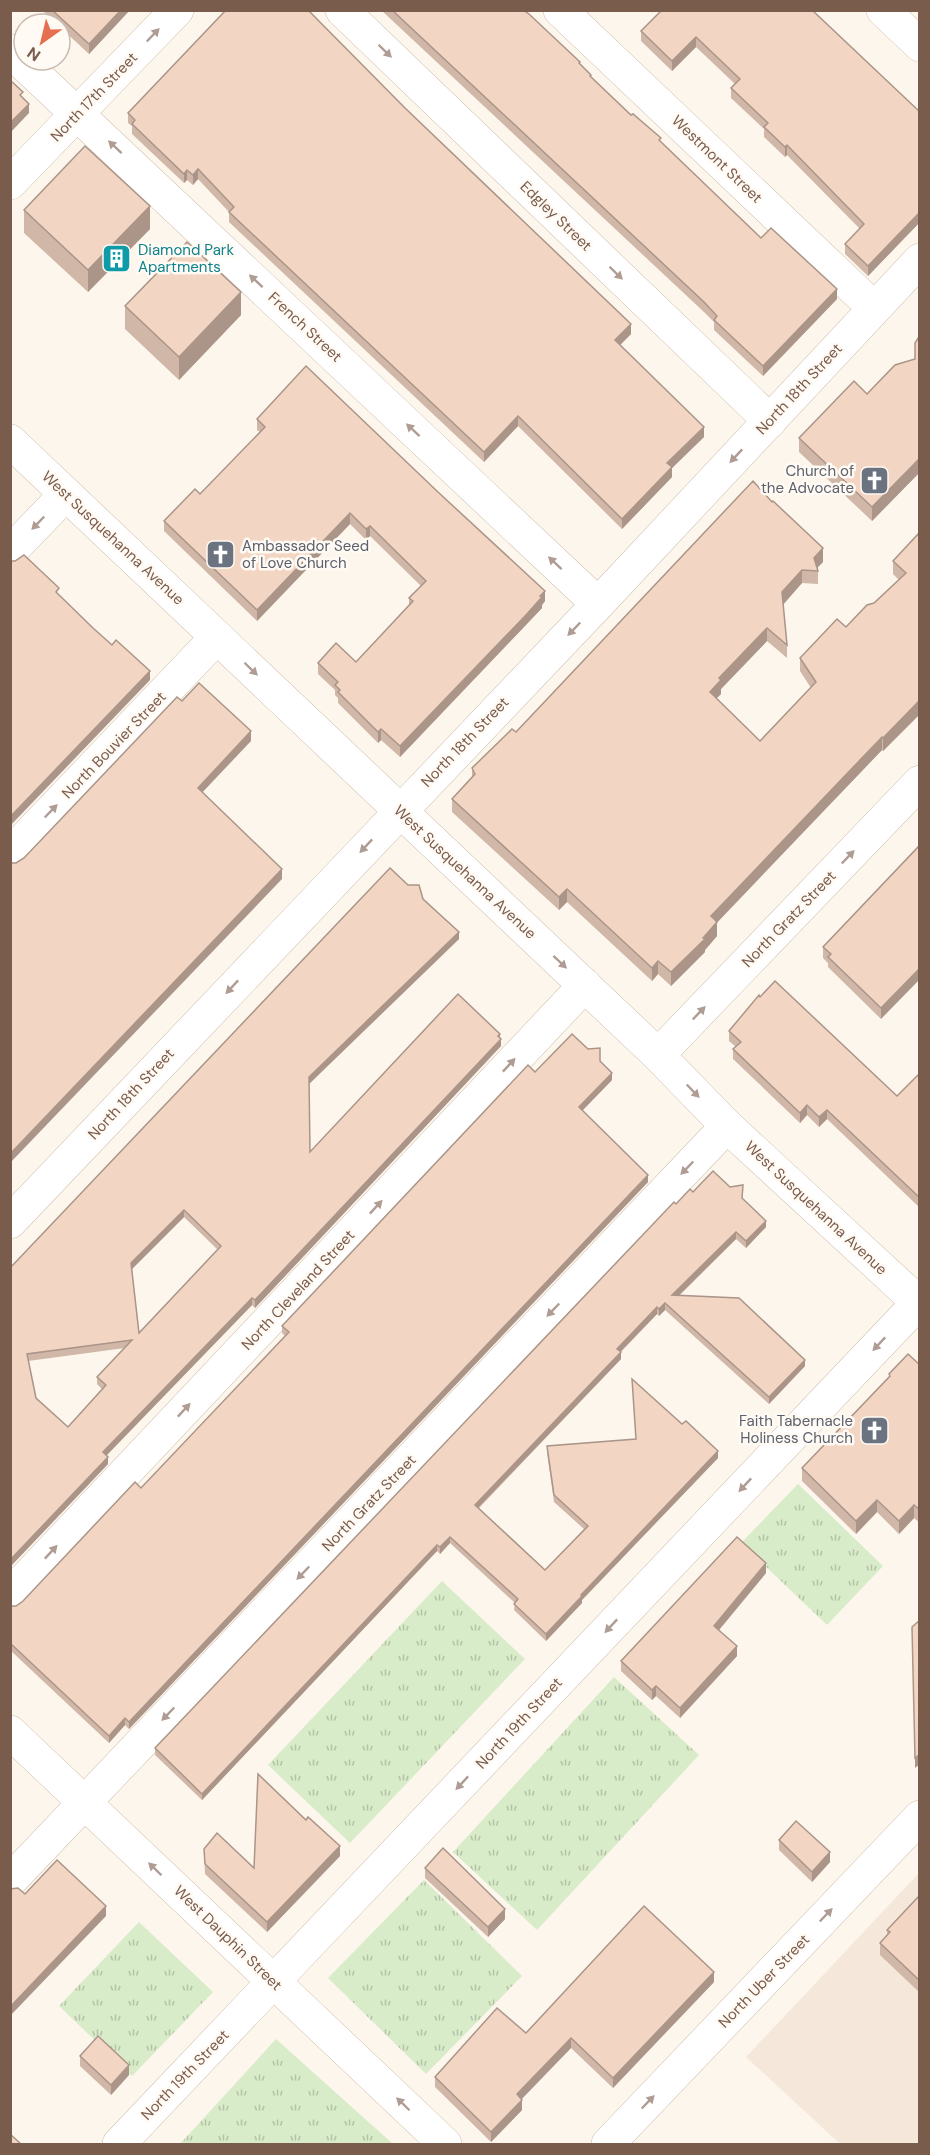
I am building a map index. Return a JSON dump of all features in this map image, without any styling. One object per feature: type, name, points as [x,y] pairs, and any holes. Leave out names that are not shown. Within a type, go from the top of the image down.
[{"type":"street","name":"North 17th Street","points":[[10,183],[177,10]]},
{"type":"street","name":"Edgley Street","points":[[342,10],[770,421]]},
{"type":"street","name":"Westmont Street","points":[[560,10],[874,308]]},
{"type":"street","points":[[883,10],[920,45]]},
{"type":"street","name":"French Street","points":[[10,51],[598,604]]},
{"type":"street","name":"North 18th Street","points":[[10,1222],[598,604],[920,260]]},
{"type":"street","name":"West Susquehanna Avenue","points":[[10,441],[658,1055],[727,1126],[919,1303]]},
{"type":"street","points":[[10,552],[66,494]]},
{"type":"street","name":"North Bouvier Street","points":[[10,854],[217,636]]},
{"type":"street","name":"North Gratz Street","points":[[658,1055],[920,782]]},
{"type":"street","name":"North Cleveland Street","points":[[10,1595],[585,986]]},
{"type":"street","name":"North Gratz Street","points":[[10,1881],[727,1126]]},
{"type":"street","name":"North 19th Street","points":[[119,2145],[919,1303]]},
{"type":"street","name":"West Dauphin Street","points":[[10,1732],[445,2145]]},
{"type":"street","name":"North Uber Street","points":[[608,2145],[920,1817]]},
{"type":"shaded area","points":[[919,1873],[919,2144],[840,2144],[746,2057]]},
{"type":"green space","points":[[798,1484],[883,1566],[827,1625],[741,1543]]},
{"type":"green space","points":[[442,1581],[525,1659],[350,1843],[268,1765]]},
{"type":"green space","points":[[614,1677],[699,1755],[537,1930],[453,1852]]},
{"type":"green space","points":[[424,1880],[522,1976],[426,2074],[328,1978]]},
{"type":"green space","points":[[139,1922],[213,1992],[132,2076],[59,2006]]},
{"type":"green space","points":[[276,2039],[393,2144],[180,2144]]},
{"type":"building","points":[[52,10],[121,10],[89,44],[72,28],[72,12]]},
{"type":"building","points":[[226,10],[308,10],[405,108],[631,324],[615,340],[704,427],[667,463],[672,467],[622,519],[518,416],[484,452],[229,212],[234,207],[198,169],[193,175],[187,170],[184,174],[132,124],[135,120],[128,113]]},
{"type":"building","points":[[392,10],[523,10],[580,62],[590,76],[631,115],[633,114],[661,138],[659,140],[761,238],[771,228],[837,289],[763,366],[714,320],[717,316],[704,302]]},
{"type":"building","points":[[662,10],[812,10],[920,112],[920,212],[868,266],[845,244],[864,224],[787,145],[785,147],[764,127],[768,123],[731,88],[740,79],[696,37],[672,61],[641,31]]},
{"type":"building","points":[[10,80],[23,92],[20,95],[29,104],[10,123]]},
{"type":"building","points":[[85,146],[150,206],[88,270],[24,210]]},
{"type":"building","points":[[187,242],[241,292],[179,357],[125,306]]},
{"type":"building","points":[[920,335],[920,458],[872,507],[799,438],[854,381],[867,394],[895,365],[915,359],[915,343]]},
{"type":"building","points":[[306,366],[545,591],[526,615],[400,746],[381,729],[378,732],[338,692],[340,690],[335,685],[338,682],[318,663],[336,643],[356,662],[413,601],[409,598],[426,581],[370,526],[366,529],[350,513],[257,610],[164,521],[195,489],[200,494],[265,427],[257,419]]},
{"type":"building","points":[[753,481],[772,502],[823,548],[814,558],[818,571],[802,570],[782,592],[787,645],[767,628],[719,678],[721,680],[710,692],[760,741],[816,682],[800,658],[837,619],[846,627],[867,605],[874,603],[906,573],[893,561],[920,532],[920,700],[711,916],[717,922],[703,938],[705,939],[671,972],[658,961],[652,968],[567,889],[559,897],[452,799],[475,774],[472,768],[512,729],[516,732]]},
{"type":"building","points":[[24,555],[59,588],[56,592],[93,628],[112,645],[116,640],[150,671],[10,817],[10,561],[15,561]]},
{"type":"building","points":[[199,683],[251,731],[198,788],[282,869],[10,1154],[10,863],[16,863],[24,858],[177,697],[182,701]]},
{"type":"building","points":[[920,845],[920,968],[881,1008],[828,957],[831,954],[823,947]]},
{"type":"building","points":[[390,868],[408,885],[419,885],[423,899],[459,932],[309,1077],[310,1152],[458,994],[500,1034],[498,1036],[501,1039],[255,1300],[252,1298],[103,1452],[108,1457],[10,1560],[10,1268]],"holes":[[[184,1210],[221,1246],[139,1333],[131,1263]],[[132,1340],[97,1377],[106,1385],[68,1427],[36,1398],[27,1354]]]},
{"type":"building","points":[[775,981],[897,1096],[920,1073],[920,1198],[827,1110],[819,1117],[807,1105],[800,1113],[733,1049],[741,1042],[729,1031],[759,995],[760,997]]},
{"type":"building","points":[[572,1034],[588,1049],[600,1048],[600,1061],[612,1073],[579,1107],[648,1175],[129,1722],[125,1718],[109,1736],[10,1643],[10,1606],[16,1606],[23,1601],[135,1482],[141,1488],[289,1332],[282,1326],[528,1065],[535,1072]]},
{"type":"building","points":[[713,1171],[730,1187],[743,1185],[742,1198],[766,1221],[746,1241],[736,1232],[672,1295],[739,1298],[805,1360],[769,1397],[665,1303],[659,1309],[657,1307],[617,1349],[621,1352],[475,1505],[545,1570],[588,1526],[554,1495],[547,1446],[636,1439],[632,1379],[682,1424],[686,1421],[718,1451],[546,1634],[514,1604],[518,1599],[450,1537],[440,1547],[437,1545],[202,1794],[155,1748],[674,1202],[676,1204],[690,1189],[693,1192]]},
{"type":"building","points":[[908,1354],[920,1365],[920,1510],[914,1505],[899,1521],[877,1500],[856,1521],[802,1468]]},
{"type":"building","points":[[737,1537],[766,1563],[714,1626],[737,1646],[680,1708],[656,1686],[652,1690],[621,1661]]},
{"type":"building","points":[[920,1620],[920,1754],[915,1758],[912,1627]]},
{"type":"building","points":[[258,1774],[306,1820],[308,1817],[340,1846],[267,1922],[205,1864],[204,1849],[217,1833],[254,1868]]},
{"type":"building","points":[[796,1821],[830,1852],[812,1872],[779,1840]]},
{"type":"building","points":[[443,1848],[505,1909],[488,1927],[425,1868]]},
{"type":"building","points":[[57,1860],[106,1906],[10,2007],[10,1889],[18,1888],[25,1894]]},
{"type":"building","points":[[920,1895],[920,1981],[880,1943],[890,1932],[887,1930]]},
{"type":"building","points":[[644,1906],[714,1972],[613,2078],[571,2038],[517,2094],[522,2100],[491,2132],[435,2077],[497,2008],[526,2033]]},
{"type":"building","points":[[98,2036],[129,2065],[111,2085],[80,2056]]},
{"type":"building","points":[[10,2134],[22,2145],[10,2145]]},
{"type":"place","name":"Diamond Park Apartments","points":[[117,259]]},
{"type":"place","name":"Church of the Advocate","points":[[875,480]]},
{"type":"place","name":"Ambassador Seed of Love Church","points":[[221,555]]},
{"type":"place","name":"Faith Tabernacle Holiness Church","points":[[874,1430]]}]
